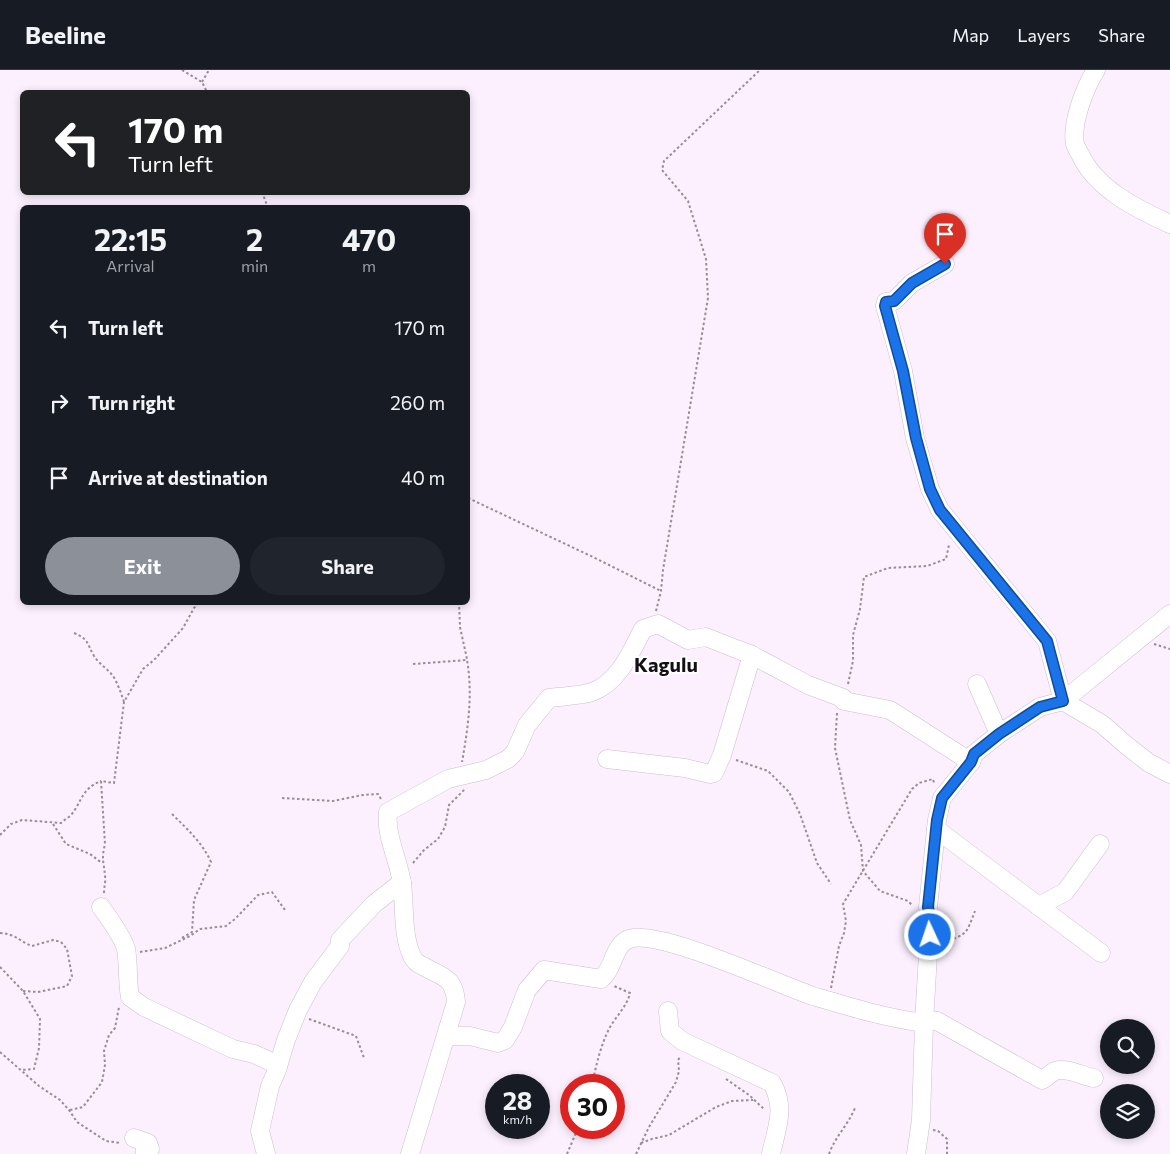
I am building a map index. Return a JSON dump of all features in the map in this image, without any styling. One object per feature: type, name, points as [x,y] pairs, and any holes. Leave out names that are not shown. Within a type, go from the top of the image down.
[{"type":"street","points":[[1096,70],[1082,98],[1076,120],[1075,144],[1086,168],[1127,201],[1170,224]]},
{"type":"street","points":[[945,264],[912,283],[894,301],[886,302],[885,306],[903,371],[916,438],[930,489],[940,510],[1047,641],[1063,701],[1102,724],[1149,763],[1170,774]]},
{"type":"street","points":[[917,1146],[921,1120],[930,920],[928,907],[936,829],[942,798],[971,762],[974,754],[999,734],[1040,707],[1063,701],[1170,614]]},
{"type":"street","points":[[410,1154],[456,1002],[455,989],[449,980],[417,963],[412,957],[407,936],[402,882],[389,830],[388,812],[448,779],[486,770],[511,755],[515,752],[527,725],[550,698],[591,692],[606,684],[625,664],[643,629],[658,624],[688,640],[706,637],[752,655],[808,684],[843,698],[840,705],[890,710],[971,762]]},
{"type":"street","points":[[607,759],[685,768],[710,774],[715,772],[722,755],[752,655]]},
{"type":"street","points":[[977,684],[999,734]]},
{"type":"street","points":[[936,829],[1100,953]]},
{"type":"street","points":[[1039,906],[1065,892],[1100,844]]},
{"type":"street","points":[[266,1154],[260,1132],[270,1086],[293,1022],[313,982],[340,946],[340,940],[374,904],[402,882]]},
{"type":"street","points":[[101,907],[115,930],[122,937],[126,949],[130,997],[144,1007],[233,1049],[254,1054],[278,1065]]},
{"type":"street","points":[[447,1036],[470,1036],[498,1043],[504,1040],[513,1027],[528,990],[544,970],[598,980],[607,974],[619,948],[625,941],[633,938],[661,941],[735,964],[812,995],[895,1019],[924,1023],[928,1020],[936,1021],[1042,1080],[1056,1071],[1070,1070],[1080,1076],[1094,1078]]},
{"type":"street","points":[[668,1011],[670,1030],[682,1041],[772,1083],[779,1095],[780,1109],[772,1154]]},
{"type":"path","points":[[182,70],[202,82],[205,90]]},
{"type":"path","points":[[202,82],[209,70]]},
{"type":"path","points":[[653,625],[661,591],[708,298],[706,259],[688,201],[662,170],[664,161],[760,70]]},
{"type":"path","points":[[470,499],[661,591]]},
{"type":"path","points":[[930,920],[908,901],[880,891],[863,871],[861,845],[850,820],[835,748],[840,705],[853,661],[853,635],[860,609],[864,577],[888,568],[927,566],[946,559],[949,542]]},
{"type":"path","points":[[0,834],[11,824],[22,820],[61,823],[72,814],[82,795],[95,784],[101,781],[114,783],[124,702],[143,669],[154,660],[183,628],[197,605]]},
{"type":"path","points":[[402,882],[411,865],[424,850],[438,839],[444,827],[449,806],[466,787],[470,676],[463,642],[459,605]]},
{"type":"path","points":[[74,633],[89,643],[94,656],[113,676],[124,702]]},
{"type":"path","points":[[413,664],[467,660]]},
{"type":"path","points":[[722,755],[768,771],[789,792],[800,814],[817,863],[831,884]]},
{"type":"path","points":[[829,1000],[839,946],[846,921],[843,904],[912,789],[919,783],[933,779],[942,798]]},
{"type":"path","points":[[101,781],[105,844],[102,863],[106,878],[101,907]]},
{"type":"path","points":[[282,798],[333,801],[378,794],[388,812]]},
{"type":"path","points":[[170,945],[192,932],[194,900],[211,862],[193,834],[172,814]]},
{"type":"path","points":[[53,823],[66,844],[90,854],[102,863]]},
{"type":"path","points":[[126,949],[141,952],[164,948],[190,936],[200,929],[226,926],[258,895],[272,892],[285,910]]},
{"type":"path","points":[[944,942],[959,938],[966,933],[975,910]]},
{"type":"path","points":[[0,933],[11,934],[32,946],[53,940],[61,942],[66,949],[72,976],[67,986],[38,992],[23,991]]},
{"type":"path","points":[[0,966],[23,991],[40,1019],[40,1048],[34,1069],[21,1070]]},
{"type":"path","points":[[594,1074],[598,1057],[607,1033],[616,1016],[628,1001],[630,993],[598,980]]},
{"type":"path","points":[[69,1110],[83,1106],[102,1082],[104,1051],[115,1028],[122,996],[130,997]]},
{"type":"path","points":[[293,1022],[306,1018],[356,1036],[364,1058]]},
{"type":"path","points":[[636,1154],[649,1127],[676,1082],[679,1071],[678,1060],[684,1052],[682,1041]]},
{"type":"path","points":[[0,1052],[39,1086],[60,1100],[77,1122],[106,1141],[141,1146]]},
{"type":"path","points":[[721,1074],[778,1122]]},
{"type":"path","points":[[641,1144],[669,1135],[716,1106],[732,1101],[754,1100]]},
{"type":"path","points":[[829,1154],[838,1134],[849,1122],[855,1108]]},
{"type":"path","points":[[917,1146],[926,1128],[938,1131],[947,1140],[947,1154]]},
{"type":"path","points":[[567,1154],[573,1139]]},
{"type":"district","name":"Kagulu","points":[[666,665]]},
{"type":"route","points":[[930,935],[928,907],[937,820],[942,798],[971,762],[974,754],[999,734],[1040,707],[1063,701],[1047,641],[940,510],[930,489],[916,438],[903,371],[885,306],[886,302],[894,301],[912,283],[924,278],[945,264]]}]
